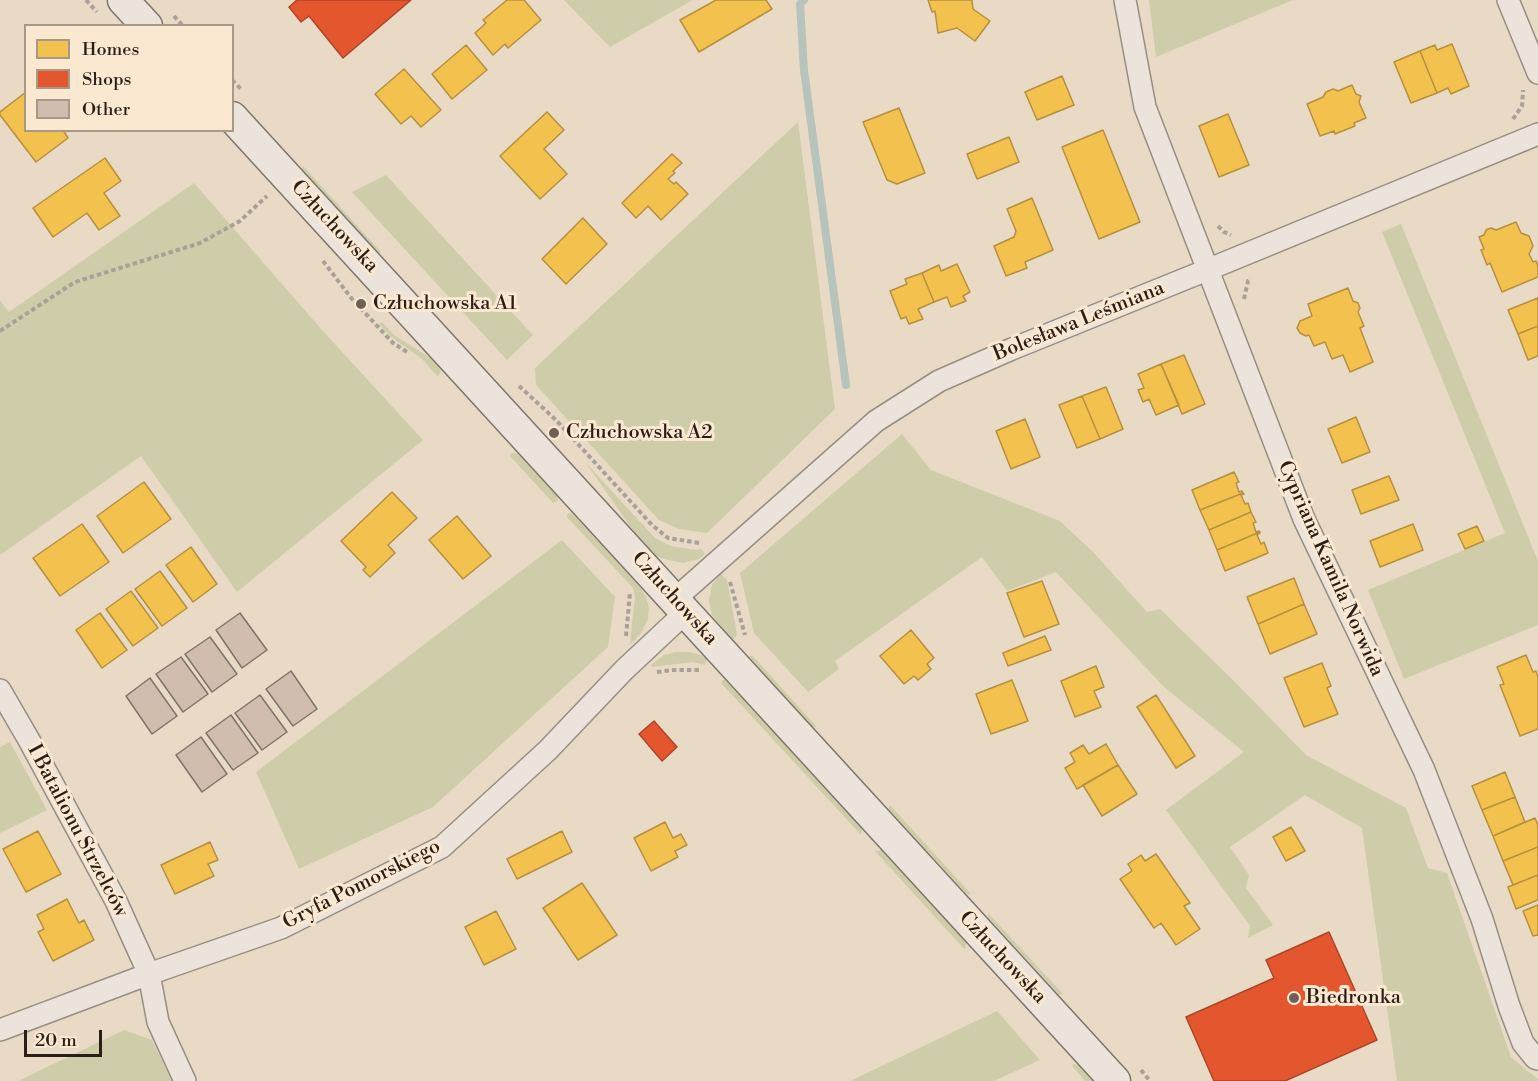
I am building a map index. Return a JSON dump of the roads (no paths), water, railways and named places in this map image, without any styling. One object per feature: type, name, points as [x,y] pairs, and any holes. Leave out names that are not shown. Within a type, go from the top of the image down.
[{"type":"main road","points":[[123,0],[145,24]]},
{"type":"main road","name":"Człuchowska","points":[[234,119],[1116,1081]]},
{"type":"street","name":"Cypriana Kamila Norwida","points":[[1125,0],[1145,107],[1304,519],[1424,770],[1482,919],[1509,1006],[1523,1042],[1538,1059]]},
{"type":"street","points":[[1508,0],[1530,80]]},
{"type":"street","name":"Bolesława Leśmiana","points":[[680,605],[876,421],[939,381],[1538,134]]},
{"type":"street","name":"Gryfa Pomorskiego","points":[[0,1030],[281,928],[442,847],[548,750],[624,670],[680,605]]},
{"type":"street","name":"I Batalionu Strzelców","points":[[0,690],[116,901],[149,974],[158,1022],[185,1081]]},
{"type":"waterway","points":[[804,0],[800,4],[804,70],[846,385]]},
{"type":"place","name":"Człuchowska A1","points":[[361,304]]},
{"type":"place","name":"Człuchowska A2","points":[[554,433]]},
{"type":"place","name":"Biedronka","points":[[1294,998]]}]
